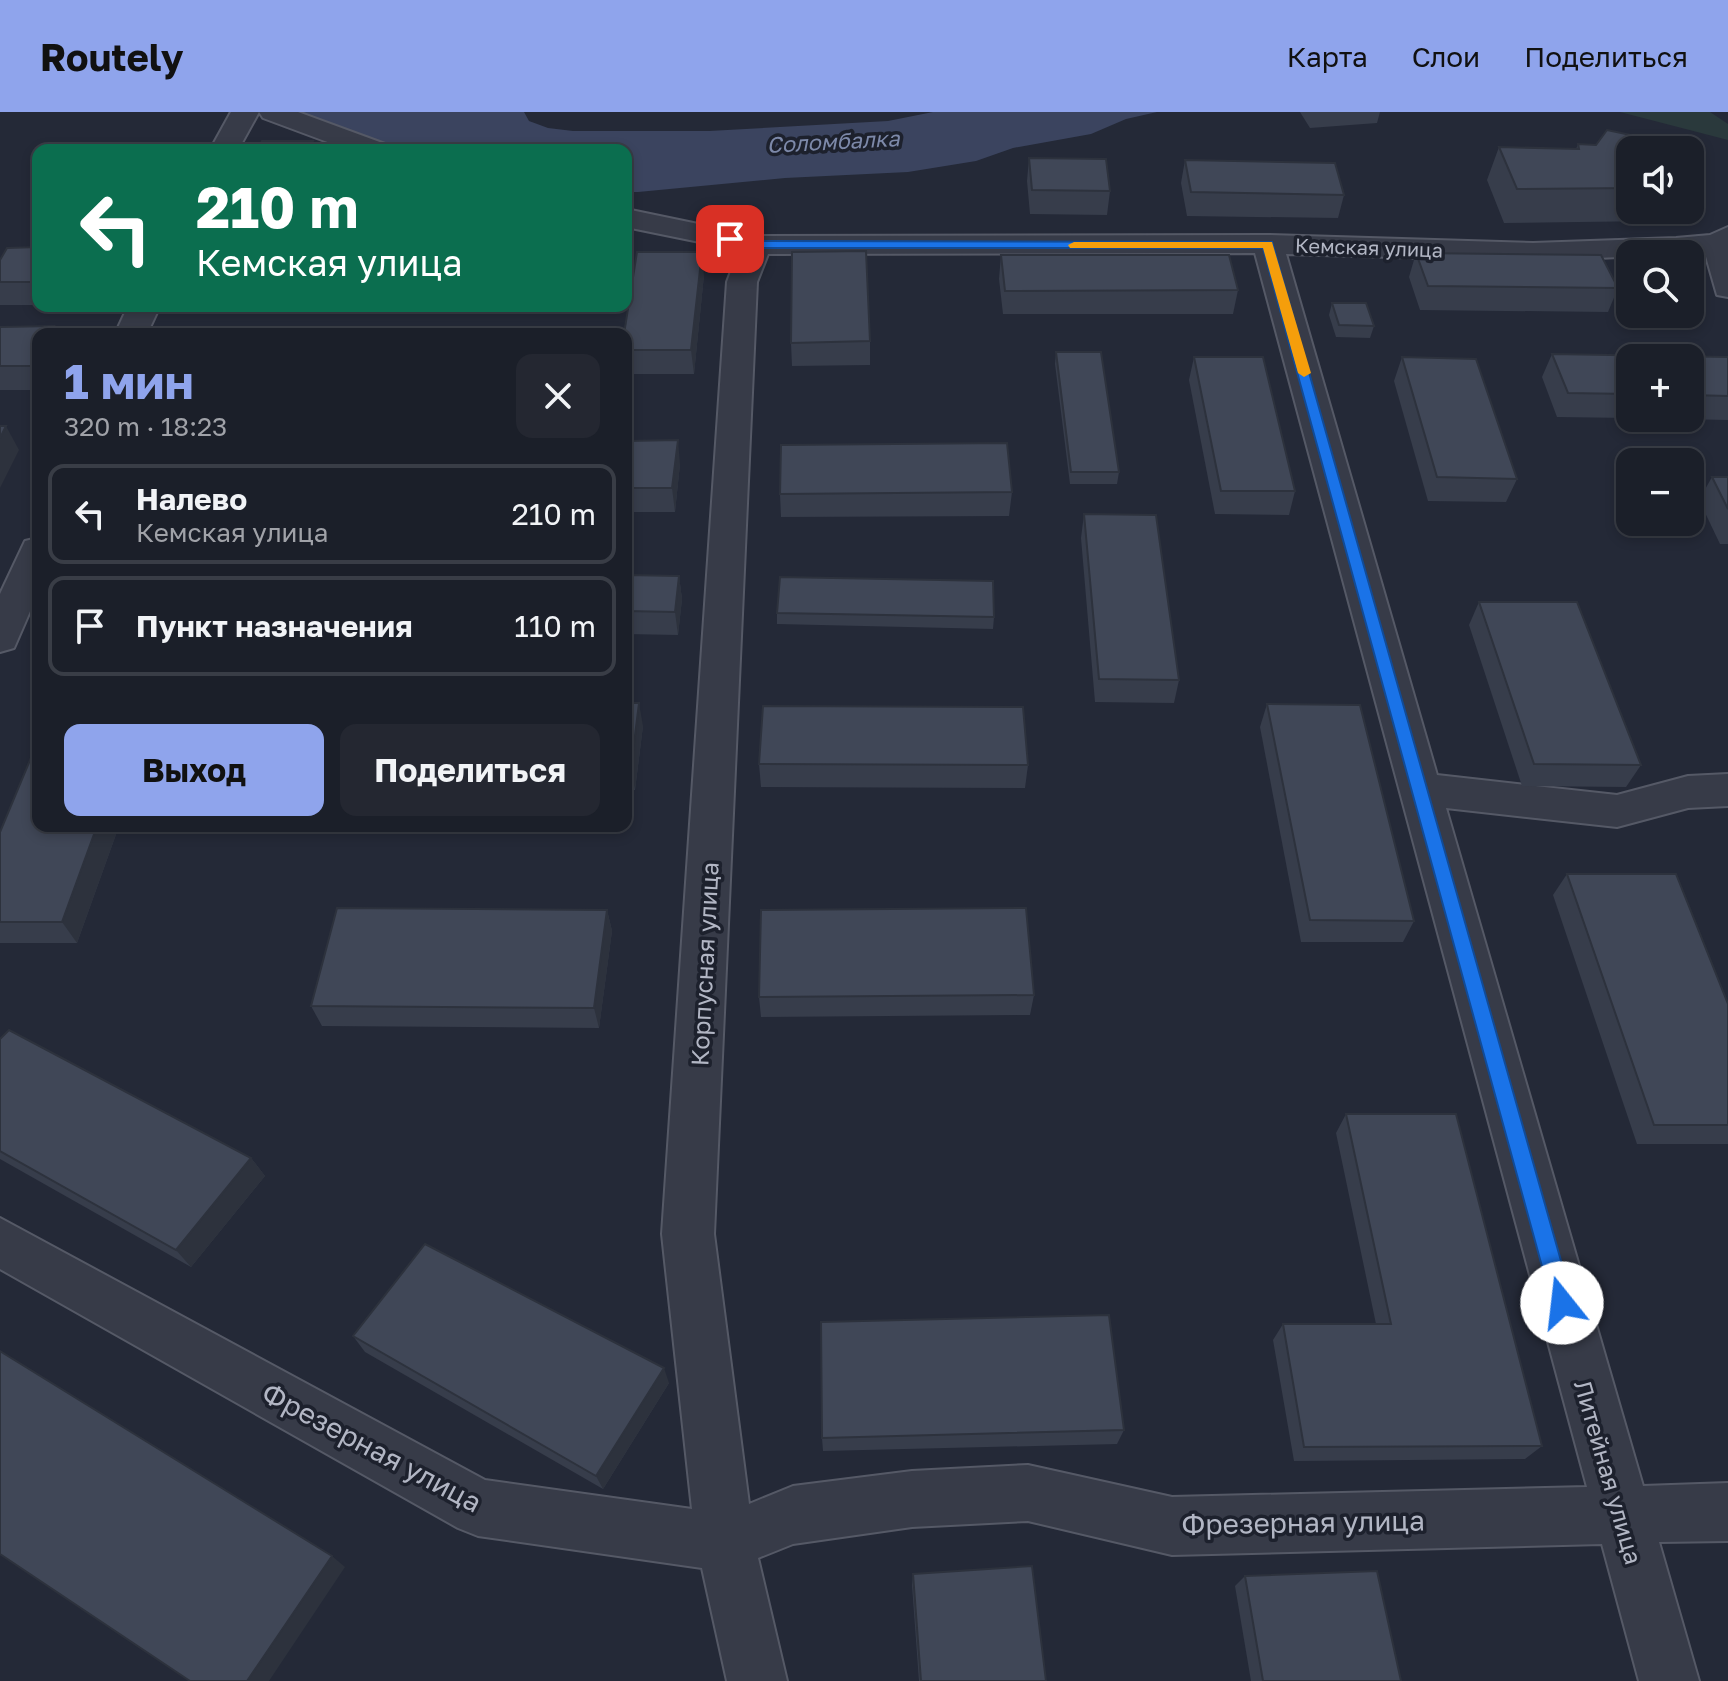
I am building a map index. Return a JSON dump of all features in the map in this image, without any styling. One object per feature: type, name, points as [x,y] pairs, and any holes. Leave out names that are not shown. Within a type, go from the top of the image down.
[{"type":"street","points":[[227,144],[245,112]]},
{"type":"street","points":[[273,112],[359,144]]},
{"type":"street","name":"Кемская улица","points":[[632,219],[756,245],[1268,244],[1533,252],[1723,240]]},
{"type":"street","points":[[1723,240],[1728,288]]},
{"type":"street","name":"Литейная улица","points":[[1268,244],[1669,1681]]},
{"type":"street","name":"Корпусная улица","points":[[756,245],[742,282],[688,1234],[725,1542],[757,1681]]},
{"type":"street","points":[[0,638],[32,564]]},
{"type":"street","points":[[1420,789],[1617,811],[1688,792],[1728,790]]},
{"type":"street","name":"Фрезерная улица","points":[[0,1242],[478,1508],[725,1542],[793,1515],[912,1499],[1028,1493],[1172,1526],[1728,1512]]},
{"type":"shaded area","points":[[1620,112],[1710,112],[1728,124],[1728,140]]},
{"type":"water","name":"Соломбалка","points":[[289,112],[524,112],[529,121],[548,128],[573,131],[709,131],[888,121],[933,112],[1157,112],[1126,119],[1091,134],[1013,148],[976,161],[908,172],[785,178],[638,192],[632,192],[632,144],[380,144]]},
{"type":"building","points":[[1607,130],[1635,136],[1616,136],[1616,188],[1517,189],[1499,147],[1579,149],[1578,144],[1596,145]]},
{"type":"building","points":[[262,141],[313,141],[312,144],[261,144]]},
{"type":"building","points":[[1029,158],[1106,159],[1110,191],[1032,190]]},
{"type":"building","points":[[1185,160],[1335,163],[1344,195],[1191,192]]},
{"type":"building","points":[[32,247],[32,282],[0,282],[0,260],[7,248]]},
{"type":"building","points":[[866,251],[870,341],[791,343],[792,252]]},
{"type":"building","points":[[637,252],[702,252],[691,350],[632,350],[632,328],[625,328],[627,312],[632,312]]},
{"type":"building","points":[[1416,253],[1601,255],[1616,288],[1428,286]]},
{"type":"building","points":[[1001,255],[1229,255],[1238,290],[1005,291]]},
{"type":"building","points":[[1332,303],[1366,303],[1374,326],[1339,325]]},
{"type":"building","points":[[54,326],[32,328],[31,366],[0,366],[0,327]]},
{"type":"building","points":[[1056,352],[1101,352],[1119,472],[1071,472]]},
{"type":"building","points":[[1552,354],[1616,355],[1616,394],[1568,393]]},
{"type":"building","points":[[1194,357],[1263,357],[1295,491],[1221,491]]},
{"type":"building","points":[[1402,357],[1476,359],[1517,479],[1437,477]]},
{"type":"building","points":[[1704,357],[1728,357],[1728,396],[1704,395]]},
{"type":"building","points":[[678,440],[672,488],[632,488],[632,441]]},
{"type":"building","points":[[1007,443],[1012,492],[780,494],[781,445]]},
{"type":"building","points":[[1712,477],[1728,477],[1728,509]]},
{"type":"building","points":[[1084,514],[1156,515],[1179,680],[1099,679]]},
{"type":"building","points":[[632,575],[679,576],[675,612],[632,611]]},
{"type":"building","points":[[780,577],[993,581],[994,617],[777,613]]},
{"type":"building","points":[[1479,602],[1577,602],[1641,765],[1534,764]]},
{"type":"building","points":[[632,703],[639,703],[632,760]]},
{"type":"building","points":[[1267,704],[1360,705],[1414,921],[1310,920]]},
{"type":"building","points":[[763,706],[1023,707],[1028,765],[759,764]]},
{"type":"building","points":[[32,755],[32,832],[95,832],[62,922],[0,922],[0,832]]},
{"type":"building","points":[[1567,874],[1676,874],[1728,1004],[1728,1125],[1654,1125]]},
{"type":"building","points":[[337,908],[607,910],[594,1008],[311,1006]]},
{"type":"building","points":[[1026,908],[1034,995],[759,997],[761,910]]},
{"type":"building","points":[[9,1030],[251,1158],[176,1250],[0,1151],[0,1039]]},
{"type":"building","points":[[1346,1114],[1456,1114],[1542,1446],[1304,1447],[1283,1324],[1391,1324]]},
{"type":"building","points":[[425,1244],[664,1368],[596,1476],[353,1336]]},
{"type":"building","points":[[1109,1315],[1124,1430],[822,1438],[821,1322]]},
{"type":"building","points":[[0,1351],[332,1556],[247,1681],[190,1681],[0,1554]]},
{"type":"building","points":[[1032,1566],[1046,1681],[921,1681],[913,1574]]},
{"type":"building","points":[[1377,1571],[1401,1681],[1263,1681],[1245,1576]]},
{"type":"slow traffic","points":[[1074,245],[1268,244],[1304,373]]},
{"type":"route","points":[[730,239],[756,245],[1268,244],[1562,1303]]}]
